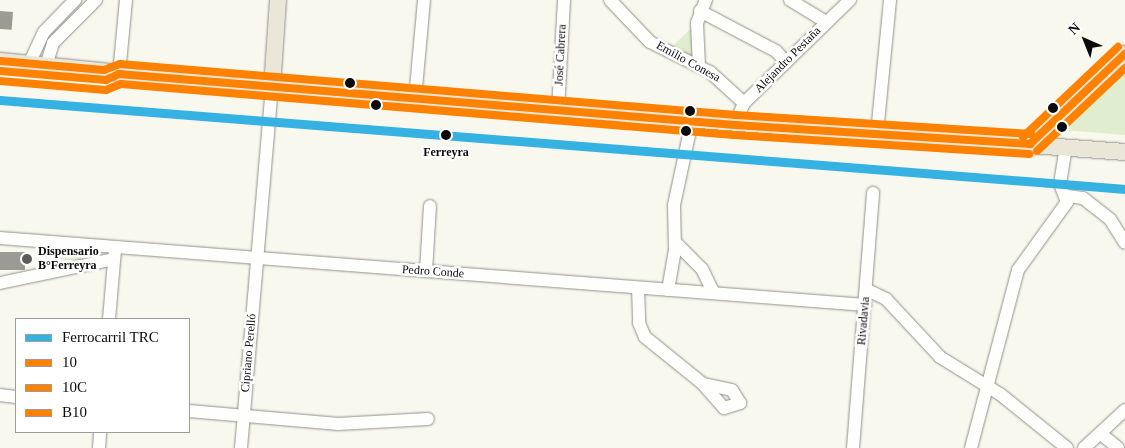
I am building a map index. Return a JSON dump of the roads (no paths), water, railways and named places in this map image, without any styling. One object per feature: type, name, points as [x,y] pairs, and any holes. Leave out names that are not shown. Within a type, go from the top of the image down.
[{"type":"main road","points":[[272,88],[278,0]]},
{"type":"main road","points":[[1030,144],[1125,54]]},
{"type":"main road","points":[[0,61],[272,88],[735,125],[1125,152]]},
{"type":"main road","points":[[0,71],[106,80],[119,74]]},
{"type":"street","points":[[28,64],[44,32],[75,0]]},
{"type":"street","points":[[46,66],[53,43],[96,0]]},
{"type":"street","points":[[119,74],[126,0]]},
{"type":"street","points":[[415,99],[424,0]]},
{"type":"street","name":"José Cabrera","points":[[558,111],[564,0]]},
{"type":"street","name":"Emilio Conesa","points":[[610,0],[650,42],[699,66],[744,103]]},
{"type":"street","points":[[790,0],[826,22]]},
{"type":"street","name":"Alejandro Pestaña","points":[[735,125],[744,103],[850,0]]},
{"type":"street","points":[[877,134],[890,0]]},
{"type":"street","points":[[699,66],[703,5],[776,52],[786,62]]},
{"type":"street","name":"Cipriano Perelló","points":[[241,448],[272,88]]},
{"type":"street","points":[[668,290],[675,242],[674,205],[692,121]]},
{"type":"street","points":[[1066,147],[1060,184],[1068,196],[1082,198],[1110,220],[1125,243]]},
{"type":"street","name":"Rivadavia","points":[[853,448],[873,193]]},
{"type":"street","points":[[971,448],[986,385],[1018,270],[1062,212],[1068,196]]},
{"type":"street","points":[[426,271],[430,206]]},
{"type":"street","name":"Pedro Conde","points":[[0,238],[115,254],[258,258],[865,305]]},
{"type":"street","points":[[675,242],[702,269],[713,292]]},
{"type":"street","points":[[0,283],[115,254],[109,318]]},
{"type":"street","points":[[638,288],[641,332],[703,384]]},
{"type":"street","points":[[866,290],[886,299],[940,357],[986,385],[1067,448]]},
{"type":"street","points":[[0,395],[15,396]]},
{"type":"street","points":[[1084,448],[1125,410]]},
{"type":"street","points":[[190,411],[338,424],[428,419]]},
{"type":"street","points":[[99,448],[100,433]]},
{"type":"street","points":[[1101,434],[1118,448]]},
{"type":"rail line","name":"TRC","points":[[0,100],[1125,189]]},
{"type":"place","name":"Ferreyra","points":[[446,135]]},
{"type":"place","name":"Dispensario B°Ferreyra","points":[[27,259]]}]
